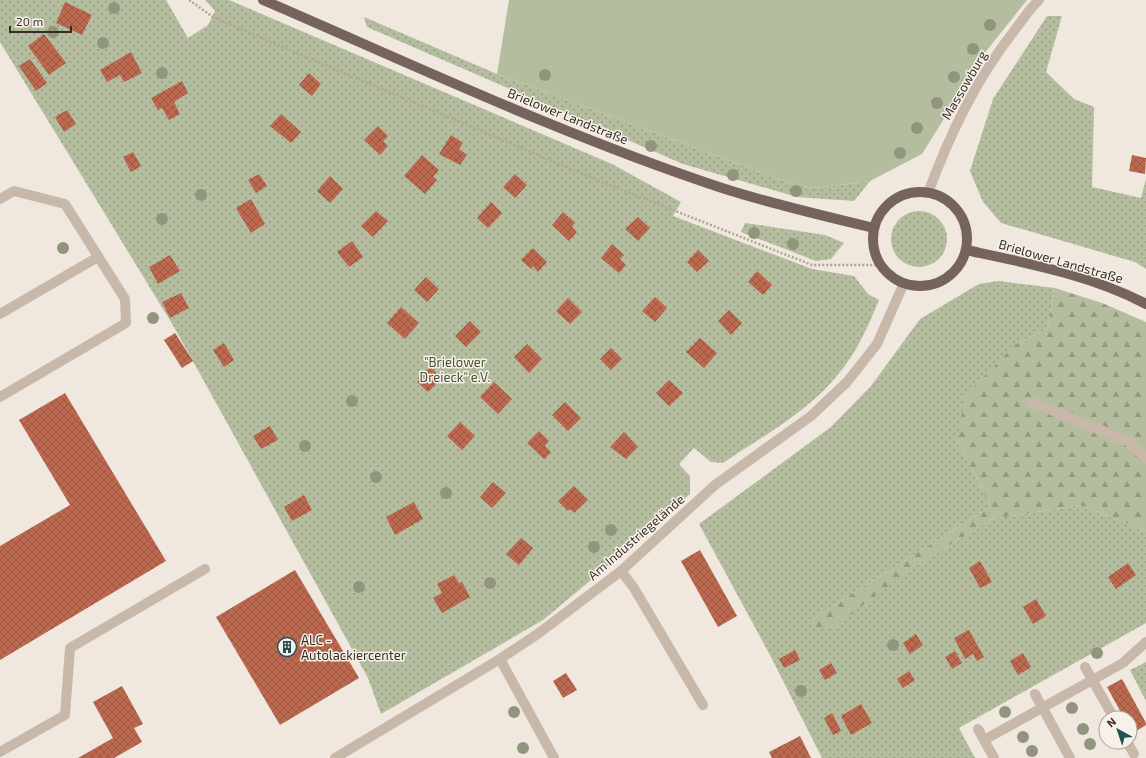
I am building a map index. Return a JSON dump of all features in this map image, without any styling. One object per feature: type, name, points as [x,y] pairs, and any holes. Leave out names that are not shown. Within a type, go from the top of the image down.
[{"type":"main road","name":"Brielower Landstraße","points":[[263,0],[510,108],[652,164],[780,205],[874,228]]},
{"type":"main road","points":[[910,192],[939,195],[950,202],[959,212],[966,230],[966,250],[961,262],[954,271],[943,280],[930,285],[919,286],[904,283],[892,277],[881,265],[876,255],[873,242],[874,228],[882,210],[899,196],[910,192]]},
{"type":"main road","name":"Brielower Landstraße","points":[[966,250],[1036,265],[1121,291],[1146,304]]},
{"type":"street","name":"Massowburg","points":[[928,193],[945,148],[970,97],[994,57],[1039,0]]},
{"type":"street","points":[[0,199],[14,191],[65,204],[125,299],[126,323],[0,397]]},
{"type":"street","points":[[0,314],[98,257]]},
{"type":"street","name":"Am Industriegelände","points":[[335,758],[500,659],[539,633],[621,571],[715,485],[811,416],[847,382],[877,344],[904,283]]},
{"type":"street","points":[[1032,402],[1128,441],[1146,458]]},
{"type":"street","points":[[0,752],[65,715],[70,648],[205,569]]},
{"type":"street","points":[[621,571],[634,588],[703,705]]},
{"type":"street","points":[[984,740],[1123,663],[1146,642]]},
{"type":"street","points":[[500,659],[554,758]]},
{"type":"street","points":[[1085,668],[1109,710]]},
{"type":"street","points":[[1035,694],[1070,758]]},
{"type":"street","points":[[978,729],[994,758]]},
{"type":"street","points":[[1132,750],[1134,754]]},
{"type":"path","points":[[189,0],[213,17],[299,54],[602,182],[812,265],[881,265]]},
{"type":"green space","name":"\"Brielower Dreieck\" e.V.","points":[[0,0],[166,0],[188,38],[208,25],[215,11],[205,0],[229,0],[612,164],[681,202],[673,216],[812,269],[854,276],[868,294],[879,300],[862,338],[852,355],[840,372],[815,399],[770,433],[723,463],[711,462],[694,448],[679,464],[690,476],[690,494],[632,546],[543,620],[381,714],[368,678],[174,327],[0,42]]},
{"type":"green space","points":[[509,0],[1027,0],[984,54],[922,154],[870,181],[815,188],[795,185],[497,74]]},
{"type":"green space","points":[[1047,16],[1062,16],[1046,72],[1074,99],[1094,107],[1092,187],[1141,198],[1146,179],[1146,269],[1135,262],[1001,223],[983,202],[970,171],[993,99]]},
{"type":"green space","points":[[364,17],[497,74],[795,185],[815,188],[870,181],[854,201],[797,197],[683,164],[367,27]]},
{"type":"green space","points":[[919,211],[930,213],[939,219],[945,228],[947,239],[945,250],[939,259],[930,265],[919,267],[908,265],[899,259],[893,250],[891,239],[893,228],[899,219],[908,213]]},
{"type":"green space","points":[[745,223],[825,235],[844,243],[831,259],[816,261],[741,232]]},
{"type":"green space","points":[[998,281],[1055,288],[1047,329],[1016,344],[957,440],[991,506],[811,620],[915,566],[992,519],[1080,505],[1146,531],[1146,623],[959,728],[975,758],[822,758],[771,657],[699,524],[831,427],[871,386],[920,319],[979,284]]},
{"type":"green space","points":[[1055,288],[1102,303],[1146,322],[1146,531],[1080,505],[992,519],[915,566],[834,627],[817,629],[811,620],[991,506],[957,440],[965,396],[1016,344],[1047,329]]},
{"type":"green space","points":[[1146,662],[1146,701],[1130,670]]},
{"type":"building","points":[[65,2],[92,15],[82,35],[56,23]]},
{"type":"building","points":[[44,34],[66,63],[49,75],[28,46]]},
{"type":"building","points":[[131,52],[142,73],[124,82],[120,75],[107,82],[100,70]]},
{"type":"building","points":[[30,59],[47,83],[36,91],[19,66]]},
{"type":"building","points":[[309,73],[321,84],[312,96],[299,85]]},
{"type":"building","points":[[182,81],[188,93],[174,102],[180,114],[169,120],[162,108],[158,110],[151,98]]},
{"type":"building","points":[[67,110],[76,124],[64,132],[55,117]]},
{"type":"building","points":[[281,114],[301,132],[291,143],[270,126]]},
{"type":"building","points":[[378,126],[388,136],[383,141],[388,146],[380,155],[364,140]]},
{"type":"building","points":[[451,135],[463,143],[459,149],[467,155],[460,165],[439,154]]},
{"type":"building","points":[[133,152],[141,166],[131,172],[123,157]]},
{"type":"building","points":[[422,155],[439,170],[433,177],[437,180],[425,194],[404,176]]},
{"type":"building","points":[[1132,155],[1146,158],[1145,174],[1129,171]]},
{"type":"building","points":[[259,174],[267,186],[256,193],[248,180]]},
{"type":"building","points":[[515,174],[527,185],[515,198],[503,187]]},
{"type":"building","points":[[330,176],[343,189],[330,203],[317,191]]},
{"type":"building","points":[[251,199],[265,224],[251,233],[236,208]]},
{"type":"building","points":[[491,202],[502,213],[488,228],[477,218]]},
{"type":"building","points":[[376,211],[388,221],[373,237],[361,226]]},
{"type":"building","points":[[563,212],[575,223],[572,227],[577,232],[569,241],[552,225]]},
{"type":"building","points":[[638,217],[650,228],[638,241],[625,229]]},
{"type":"building","points":[[352,241],[363,257],[349,267],[337,252]]},
{"type":"building","points":[[612,244],[624,255],[620,259],[626,265],[619,273],[601,258]]},
{"type":"building","points":[[533,248],[547,262],[538,272],[533,266],[531,269],[521,260]]},
{"type":"building","points":[[698,250],[709,261],[697,272],[687,262]]},
{"type":"building","points":[[170,255],[180,271],[158,284],[149,267]]},
{"type":"building","points":[[757,271],[772,285],[763,295],[748,282]]},
{"type":"building","points":[[426,277],[439,289],[427,302],[414,290]]},
{"type":"building","points":[[181,293],[189,308],[170,318],[162,302]]},
{"type":"building","points":[[655,297],[667,308],[655,322],[642,311]]},
{"type":"building","points":[[568,298],[582,312],[570,324],[556,311]]},
{"type":"building","points":[[401,307],[419,323],[405,339],[387,323]]},
{"type":"building","points":[[729,310],[742,323],[731,335],[718,321]]},
{"type":"building","points":[[470,321],[481,332],[466,347],[455,336]]},
{"type":"building","points":[[175,333],[193,361],[182,368],[164,340]]},
{"type":"building","points":[[700,338],[717,353],[704,368],[686,352]]},
{"type":"building","points":[[224,343],[234,360],[224,367],[213,350]]},
{"type":"building","points":[[527,344],[542,359],[529,373],[514,357]]},
{"type":"building","points":[[611,348],[622,359],[611,370],[600,359]]},
{"type":"building","points":[[430,367],[442,378],[428,392],[417,382]]},
{"type":"building","points":[[669,380],[683,393],[669,406],[656,393]]},
{"type":"building","points":[[494,382],[512,399],[498,414],[480,397]]},
{"type":"building","points":[[65,393],[166,561],[0,660],[0,546],[70,505],[19,420]]},
{"type":"building","points":[[565,402],[581,418],[568,431],[552,415]]},
{"type":"building","points":[[460,422],[475,436],[462,450],[447,436]]},
{"type":"building","points":[[270,426],[278,440],[261,449],[253,436]]},
{"type":"building","points":[[539,431],[549,441],[545,446],[551,452],[544,459],[527,443]]},
{"type":"building","points":[[624,432],[638,447],[626,459],[610,447]]},
{"type":"building","points":[[493,482],[506,493],[492,508],[480,497]]},
{"type":"building","points":[[574,486],[588,500],[574,513],[570,509],[568,511],[558,501]]},
{"type":"building","points":[[304,495],[312,510],[292,521],[284,507]]},
{"type":"building","points":[[414,502],[423,519],[395,535],[386,517]]},
{"type":"building","points":[[521,538],[533,548],[519,565],[506,554]]},
{"type":"building","points":[[700,550],[737,616],[718,627],[681,561]]},
{"type":"building","points":[[980,561],[992,582],[980,588],[969,568]]},
{"type":"building","points":[[1128,563],[1136,575],[1116,589],[1108,577]]},
{"type":"building","name":"ALC - Autolackiercenter","points":[[295,570],[359,678],[280,725],[216,617]]},
{"type":"building","points":[[454,575],[459,583],[462,582],[470,597],[442,613],[433,598],[442,593],[437,584]]},
{"type":"building","points":[[1036,599],[1046,616],[1033,624],[1023,607]]},
{"type":"building","points":[[969,630],[984,657],[977,661],[973,654],[965,659],[954,638]]},
{"type":"building","points":[[916,634],[923,645],[910,654],[903,643]]},
{"type":"building","points":[[795,650],[800,660],[784,668],[779,659]]},
{"type":"building","points":[[955,651],[962,663],[952,669],[945,657]]},
{"type":"building","points":[[1023,653],[1031,667],[1018,675],[1010,661]]},
{"type":"building","points":[[831,663],[837,673],[825,680],[819,670]]},
{"type":"building","points":[[909,671],[915,680],[903,688],[897,679]]},
{"type":"building","points":[[566,673],[577,690],[563,698],[553,681]]},
{"type":"building","points":[[1122,679],[1146,725],[1138,730],[1138,710],[1120,710],[1107,687]]},
{"type":"building","points":[[122,686],[143,724],[134,728],[142,742],[114,758],[78,758],[113,738],[93,702]]},
{"type":"building","points":[[861,704],[872,723],[851,735],[841,716]]},
{"type":"building","points":[[832,713],[841,731],[833,735],[824,718]]},
{"type":"building","points":[[800,736],[811,758],[772,758],[769,752]]},
{"type":"place","name":"ALC - Autolackiercenter","points":[[287,647]]}]
